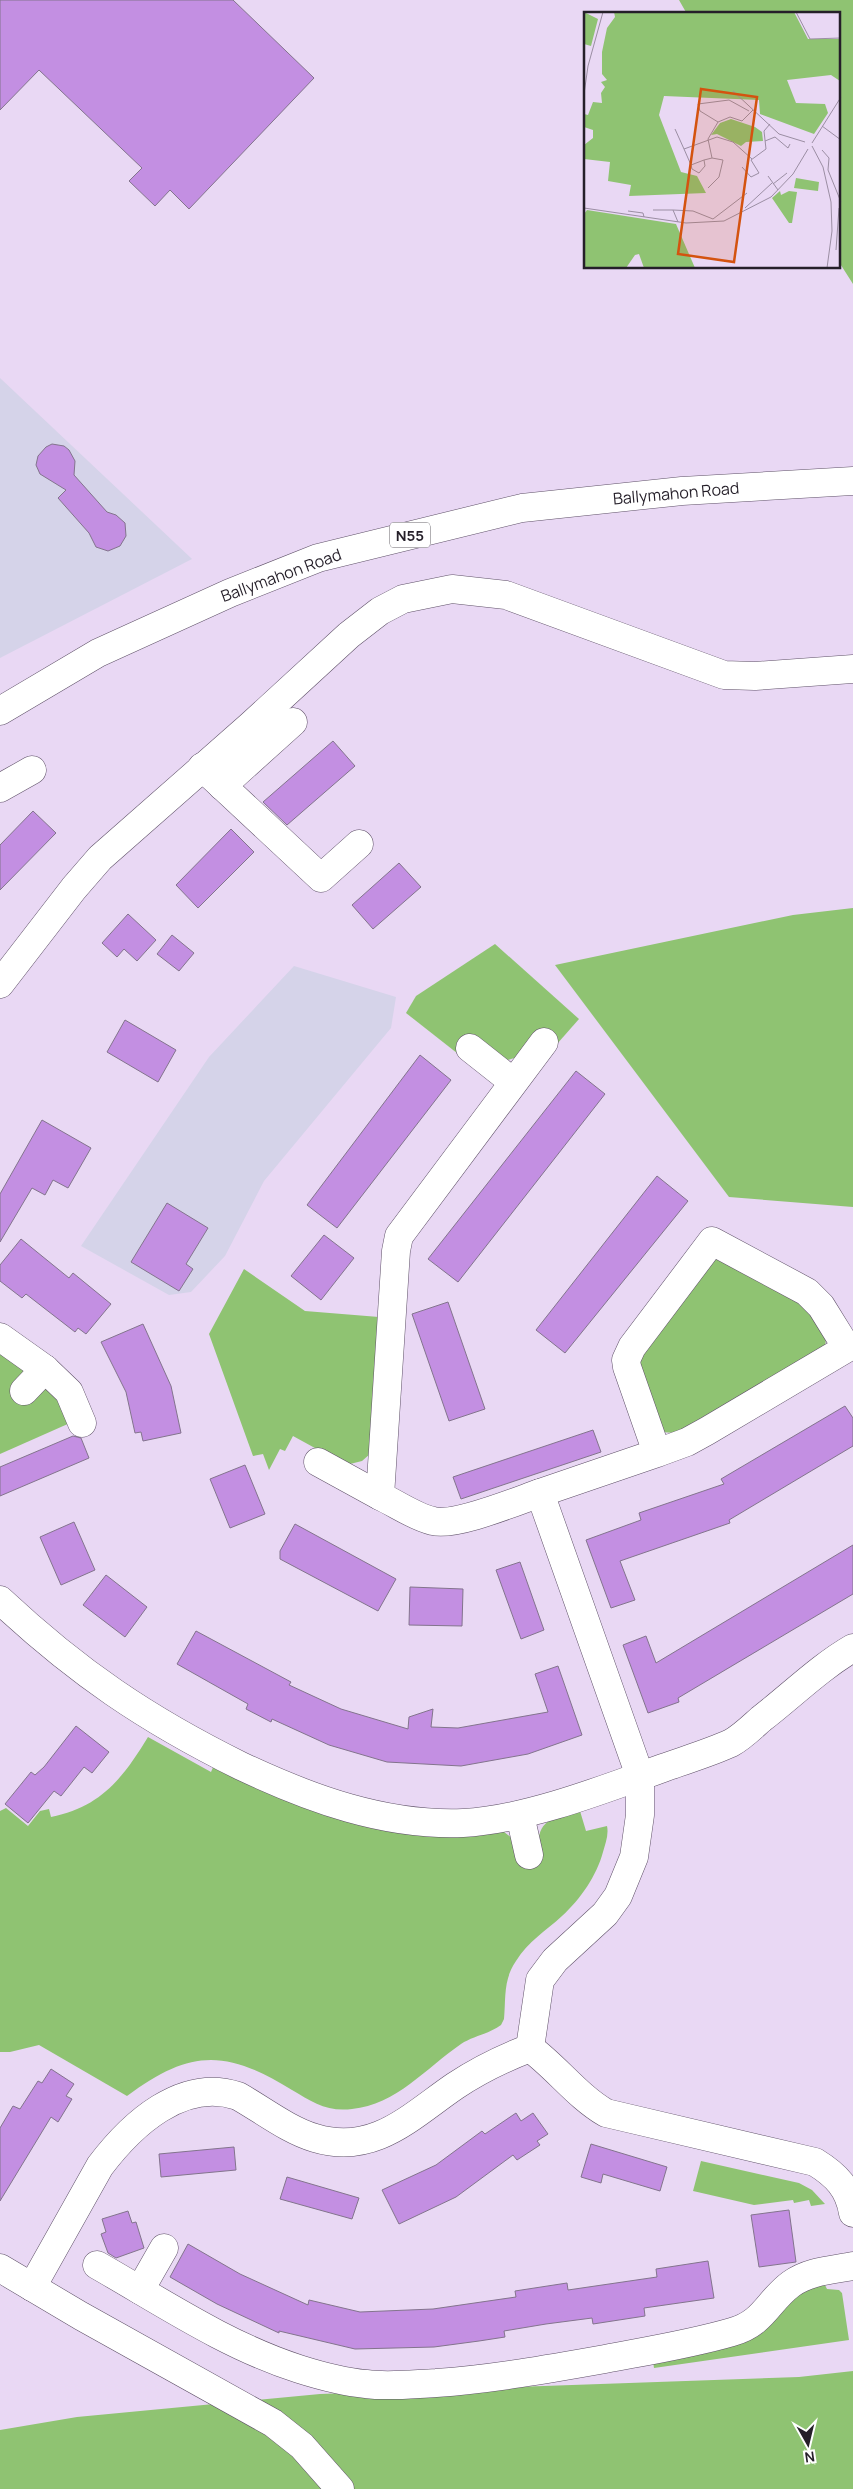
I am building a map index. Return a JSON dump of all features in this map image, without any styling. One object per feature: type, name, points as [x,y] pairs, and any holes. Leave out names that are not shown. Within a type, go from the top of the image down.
[{"type":"street","name":"Ballymahon Road","points":[[0,711],[98,653],[230,593],[318,558],[522,508],[682,492],[853,481]]},
{"type":"street","points":[[0,984],[49,919],[100,858],[349,635],[380,611],[403,599],[452,589],[506,595],[724,675],[828,672],[853,669]]},
{"type":"street","points":[[222,786],[292,722]]},
{"type":"street","points":[[202,767],[322,878],[358,844]]},
{"type":"street","points":[[0,788],[32,770]]},
{"type":"street","points":[[380,1496],[396,1251],[399,1236],[544,1042]]},
{"type":"street","points":[[470,1048],[514,1082]]},
{"type":"street","points":[[318,1462],[428,1520],[439,1522],[481,1513],[657,1453],[687,1442],[850,1352],[821,1306],[807,1292],[717,1233],[632,1347],[626,1360],[657,1453]]},
{"type":"street","points":[[0,1337],[45,1369],[69,1392],[82,1423]]},
{"type":"street","points":[[24,1391],[45,1369]]},
{"type":"street","points":[[530,2048],[537,1991],[545,1972],[605,1914],[627,1878],[639,1833],[640,1776],[540,1493]]},
{"type":"street","points":[[0,1600],[73,1664],[142,1713],[173,1731],[278,1783],[338,1806],[414,1821],[464,1823],[520,1815],[640,1776],[732,1742],[853,1648]]},
{"type":"street","points":[[520,1815],[529,1855]]},
{"type":"street","points":[[530,2048],[544,2058],[584,2099],[606,2113],[815,2162],[843,2184],[848,2193],[853,2213]]},
{"type":"street","points":[[32,2288],[100,2166],[113,2148],[125,2133],[139,2122],[171,2103],[200,2092],[228,2093],[238,2096],[304,2134],[332,2142],[354,2142],[390,2132],[490,2064],[530,2048]]},
{"type":"street","points":[[140,2290],[164,2248]]},
{"type":"street","points":[[97,2264],[223,2337],[262,2356],[335,2378],[367,2384],[407,2385],[457,2381],[550,2369],[713,2338],[744,2328],[755,2322],[782,2292],[802,2278],[815,2273],[853,2266]]},
{"type":"street","points":[[0,2268],[32,2288],[273,2422],[302,2446],[340,2489]]},
{"type":"shaded area","points":[[0,378],[192,559],[0,658]]},
{"type":"shaded area","points":[[294,966],[396,997],[391,1028],[264,1181],[225,1256],[191,1292],[169,1295],[81,1246],[209,1057]]},
{"type":"green space","points":[[679,0],[853,0],[853,284],[840,264],[840,12],[686,12]]},
{"type":"green space","points":[[853,908],[853,1207],[729,1197],[555,965],[793,915]]},
{"type":"green space","points":[[495,944],[579,1019],[557,1044],[508,1060],[462,1057],[406,1013],[416,996]]},
{"type":"green space","points":[[718,1258],[806,1304],[826,1338],[825,1348],[675,1433],[661,1432],[638,1360],[712,1260]]},
{"type":"green space","points":[[244,1269],[305,1311],[379,1317],[370,1454],[362,1461],[350,1464],[324,1453],[293,1436],[285,1451],[280,1449],[269,1470],[263,1454],[253,1456],[209,1334]]},
{"type":"green space","points":[[0,1353],[57,1395],[70,1423],[0,1454]]},
{"type":"green space","points":[[148,1737],[211,1772],[214,1765],[504,1832],[512,1838],[539,1839],[543,1826],[548,1822],[560,1816],[580,1811],[586,1831],[607,1826],[608,1833],[597,1869],[581,1895],[569,1910],[526,1948],[512,1968],[507,1982],[504,2019],[501,2025],[461,2044],[410,2084],[383,2101],[352,2109],[335,2109],[313,2102],[247,2067],[227,2061],[208,2060],[170,2069],[127,2096],[39,2045],[10,2052],[0,2052],[0,1811],[6,1808],[28,1826],[40,1811],[49,1809],[51,1817],[84,1806],[109,1789],[120,1778]]},
{"type":"green space","points":[[701,2161],[799,2183],[812,2190],[825,2204],[811,2206],[809,2200],[794,2203],[793,2200],[754,2205],[693,2191]]},
{"type":"green space","points":[[824,2283],[827,2289],[839,2290],[842,2293],[849,2340],[654,2368],[653,2361],[744,2342],[761,2334],[797,2295]]},
{"type":"green space","points":[[853,2371],[853,2489],[0,2489],[0,2430],[77,2417],[320,2394],[799,2377]]},
{"type":"building","points":[[0,0],[233,0],[314,78],[189,209],[170,190],[155,206],[129,181],[142,168],[39,70],[0,110]]},
{"type":"building","points":[[52,444],[64,446],[69,450],[75,461],[74,475],[107,512],[116,515],[125,523],[126,536],[120,546],[108,551],[96,547],[89,533],[58,498],[66,490],[40,474],[36,465],[38,456],[46,447]]},
{"type":"building","points":[[333,741],[355,766],[287,825],[263,802]]},
{"type":"building","points":[[33,811],[56,833],[0,890],[0,845]]},
{"type":"building","points":[[231,829],[254,852],[198,908],[176,885]]},
{"type":"building","points":[[399,863],[421,887],[373,929],[352,905]]},
{"type":"building","points":[[128,914],[156,940],[137,961],[124,949],[117,957],[102,943]]},
{"type":"building","points":[[172,935],[194,953],[179,971],[157,954]]},
{"type":"building","points":[[125,1020],[176,1050],[158,1082],[107,1052]]},
{"type":"building","points":[[420,1055],[451,1080],[337,1228],[307,1205]]},
{"type":"building","points":[[576,1071],[605,1094],[458,1282],[428,1259]]},
{"type":"building","points":[[42,1120],[91,1148],[68,1188],[53,1180],[45,1195],[32,1188],[0,1242],[0,1194]]},
{"type":"building","points":[[657,1176],[688,1201],[565,1353],[536,1330]]},
{"type":"building","points":[[167,1203],[208,1228],[186,1264],[193,1269],[179,1291],[131,1262]]},
{"type":"building","points":[[324,1235],[354,1258],[321,1300],[291,1276]]},
{"type":"building","points":[[21,1239],[69,1278],[73,1273],[111,1304],[86,1334],[78,1328],[75,1332],[26,1294],[22,1298],[0,1281],[0,1265]]},
{"type":"building","points":[[448,1302],[485,1409],[449,1421],[412,1314]]},
{"type":"building","points":[[143,1324],[171,1386],[181,1433],[143,1441],[141,1432],[135,1433],[126,1392],[101,1342]]},
{"type":"building","points":[[845,1406],[853,1418],[853,1446],[729,1520],[730,1523],[620,1561],[635,1600],[611,1608],[586,1540],[641,1520],[639,1513],[724,1484],[721,1479]]},
{"type":"building","points":[[593,1430],[601,1452],[461,1499],[453,1477]]},
{"type":"building","points":[[73,1436],[81,1438],[89,1458],[0,1496],[0,1467]]},
{"type":"building","points":[[245,1465],[265,1514],[230,1528],[210,1479]]},
{"type":"building","points":[[74,1522],[95,1570],[61,1585],[40,1537]]},
{"type":"building","points":[[295,1524],[396,1579],[378,1611],[280,1559],[280,1551]]},
{"type":"building","points":[[853,1545],[853,1594],[678,1698],[679,1702],[648,1713],[623,1645],[646,1636],[656,1663]]},
{"type":"building","points":[[520,1562],[544,1630],[521,1639],[496,1570]]},
{"type":"building","points":[[106,1575],[147,1607],[125,1637],[83,1605]]},
{"type":"building","points":[[410,1587],[463,1589],[462,1626],[409,1625]]},
{"type":"building","points":[[196,1631],[291,1682],[289,1685],[341,1709],[408,1729],[409,1717],[433,1709],[431,1727],[458,1728],[548,1712],[535,1674],[558,1666],[582,1735],[528,1754],[461,1766],[387,1762],[329,1745],[272,1719],[271,1722],[246,1709],[248,1704],[177,1664]]},
{"type":"building","points":[[76,1726],[109,1752],[92,1773],[84,1767],[61,1796],[54,1791],[28,1823],[5,1804],[31,1772],[35,1775],[44,1767]]},
{"type":"building","points":[[51,2069],[74,2084],[66,2096],[72,2099],[58,2122],[51,2117],[0,2201],[0,2128],[13,2106],[20,2109],[38,2081],[42,2083]]},
{"type":"building","points":[[516,2113],[521,2121],[533,2113],[548,2134],[537,2141],[540,2145],[517,2160],[513,2155],[456,2197],[399,2224],[382,2190],[436,2165],[482,2131],[485,2134]]},
{"type":"building","points":[[591,2144],[667,2167],[660,2191],[603,2174],[601,2183],[581,2177]]},
{"type":"building","points":[[234,2147],[236,2170],[161,2177],[159,2154]]},
{"type":"building","points":[[287,2177],[359,2198],[352,2219],[280,2199]]},
{"type":"building","points":[[789,2210],[796,2262],[759,2267],[751,2215]]},
{"type":"building","points":[[128,2211],[132,2223],[136,2222],[144,2248],[116,2258],[108,2253],[101,2234],[106,2232],[102,2219]]},
{"type":"building","points":[[188,2244],[240,2274],[308,2305],[309,2300],[360,2312],[433,2309],[516,2297],[515,2291],[567,2283],[568,2290],[657,2277],[656,2269],[708,2261],[714,2298],[644,2308],[645,2316],[593,2324],[592,2318],[504,2331],[505,2337],[479,2341],[434,2347],[355,2349],[279,2331],[279,2333],[217,2304],[170,2277]]}]
